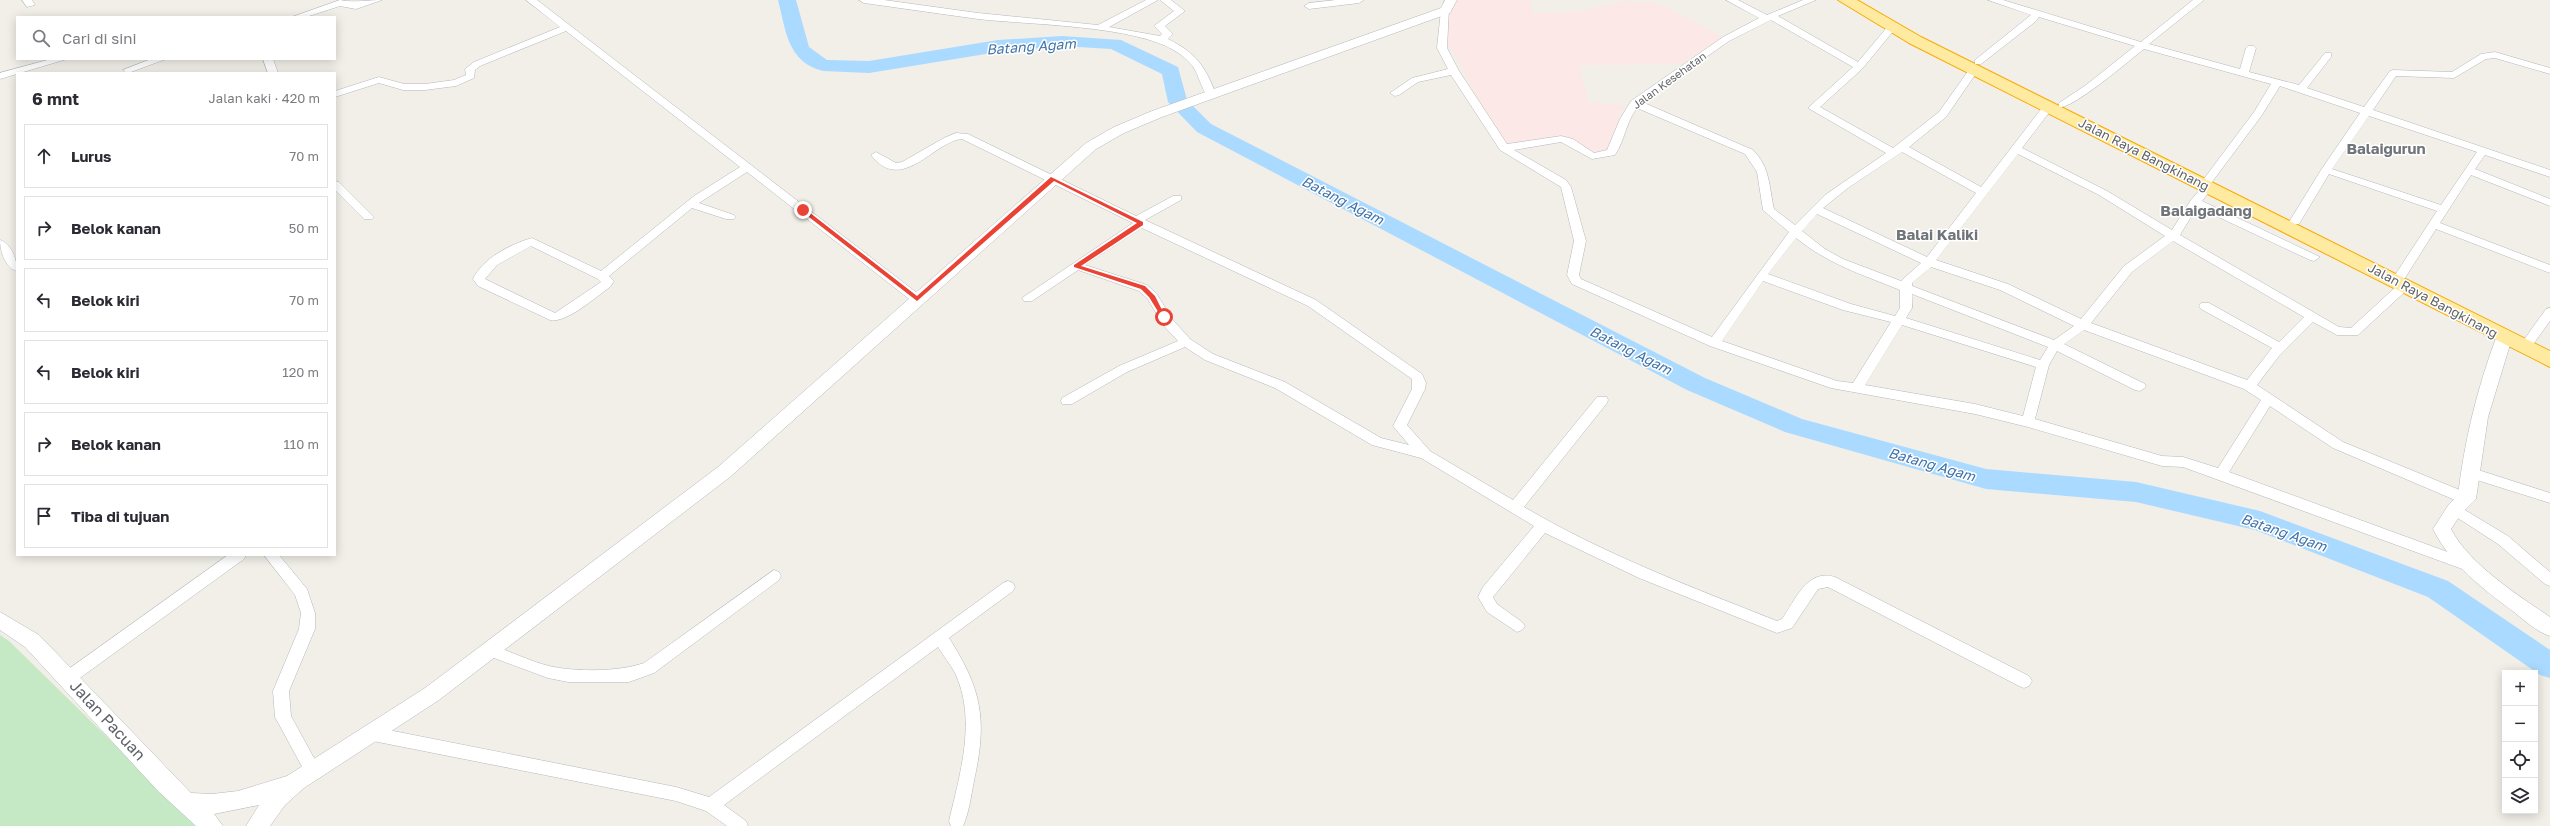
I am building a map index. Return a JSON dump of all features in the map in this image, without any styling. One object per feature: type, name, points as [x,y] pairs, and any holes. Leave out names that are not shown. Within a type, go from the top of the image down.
[{"type":"highway","name":"Jalan Raya Bangkinang","points":[[1846,0],[1892,27],[1920,38],[1976,65],[2403,280],[2550,350]]},
{"type":"highway","name":"Jalan Raya Bangkinang","points":[[1858,0],[1920,38]]},
{"type":"highway","name":"Jalan Raya Bangkinang","points":[[2246,201],[2295,222],[2403,280],[2504,338],[2550,360]]},
{"type":"street","points":[[300,16],[340,3],[356,6],[377,0]]},
{"type":"street","points":[[531,0],[917,299]]},
{"type":"street","points":[[864,0],[978,16],[1103,26],[1163,38],[1196,63],[1201,70],[1209,95]]},
{"type":"street","points":[[1103,26],[1153,0]]},
{"type":"street","points":[[1163,38],[1168,33],[1159,26],[1180,11],[1165,0]]},
{"type":"street","points":[[1309,6],[1359,0]]},
{"type":"street","points":[[1731,0],[1769,17],[1859,67]]},
{"type":"street","name":"Jalan Kesehatan","points":[[1504,148],[1561,139],[1569,141],[1592,156],[1611,152],[1618,144],[1623,118],[1635,103],[1726,39],[1769,17],[1811,0]]},
{"type":"street","points":[[1993,0],[2142,45],[2301,89],[2367,110],[2550,174]]},
{"type":"street","points":[[1860,383],[1900,321],[1907,305],[1905,288],[1906,282],[1929,262],[1984,193],[2016,149],[2056,106],[2090,87],[2199,0]]},
{"type":"street","points":[[257,826],[277,798],[304,775],[368,733],[432,694],[724,472],[1053,178],[1091,146],[1119,130],[1157,114],[1448,5],[1442,48],[1454,71],[1504,148],[1562,182],[1566,187],[1580,232],[1580,241],[1574,272],[1576,281],[1714,343],[1832,383],[1860,383],[1975,409],[2030,418],[2162,462],[2183,462],[2215,472],[2474,567]]},
{"type":"street","points":[[1714,343],[1796,231],[1816,209],[1858,176],[1899,150],[1938,119],[1953,102],[1976,65],[2032,20],[2037,13]]},
{"type":"street","points":[[1892,27],[1859,67],[1813,108],[1984,193]]},
{"type":"street","points":[[336,94],[379,80],[413,88],[456,83],[471,76],[470,69],[472,66],[566,28]]},
{"type":"street","points":[[2244,72],[2251,48]]},
{"type":"street","points":[[2301,89],[2328,55]]},
{"type":"street","points":[[2295,222],[2326,170],[2395,72],[2454,75],[2484,56],[2495,55],[2550,70]]},
{"type":"street","points":[[0,76],[58,60]]},
{"type":"street","points":[[123,60],[129,72],[159,60]]},
{"type":"street","points":[[268,60],[273,72]]},
{"type":"street","points":[[1395,93],[1415,80],[1454,71]]},
{"type":"street","points":[[2030,418],[2043,365],[2055,345],[2083,325],[2128,269],[2174,236],[2195,202],[2199,178],[2258,113],[2277,83]]},
{"type":"street","points":[[1635,103],[1749,152],[1758,161],[1766,180],[1766,198],[1769,210],[1829,257],[1905,288],[2055,345],[2140,387]]},
{"type":"street","points":[[876,155],[895,166],[901,166],[960,136],[1053,178],[1139,222],[1312,303],[1415,373],[1420,385],[1400,426],[1425,454],[1543,526],[1644,574],[1777,627],[1787,624],[1813,585],[1818,582],[1830,581],[2024,681]]},
{"type":"street","points":[[2016,149],[2103,193],[2311,317],[2337,331],[2354,332],[2403,280],[2444,209],[2483,151]]},
{"type":"street","points":[[602,276],[691,204],[748,167]]},
{"type":"street","points":[[2326,170],[2444,209]]},
{"type":"street","points":[[2469,170],[2550,202]]},
{"type":"street","points":[[336,185],[368,217]]},
{"type":"street","points":[[1028,298],[1139,222],[1177,198]]},
{"type":"street","points":[[2195,202],[2314,257]]},
{"type":"street","points":[[691,204],[730,217]]},
{"type":"street","points":[[1816,209],[1929,262],[2004,286],[2083,325],[2249,386],[2338,445],[2461,504],[2550,580]]},
{"type":"street","points":[[2435,225],[2550,268]]},
{"type":"street","points":[[532,242],[602,276],[608,281],[600,290],[562,315],[554,317],[482,283],[479,276],[493,263],[523,244],[532,242]]},
{"type":"street","points":[[0,244],[16,266]]},
{"type":"street","points":[[1076,266],[1143,288],[1152,296],[1168,323],[1186,342],[1209,357],[1280,385],[1377,442],[1425,454]]},
{"type":"street","points":[[1762,276],[1847,307],[1900,321],[2043,365]]},
{"type":"street","points":[[2205,306],[2281,348]]},
{"type":"street","points":[[2530,340],[2550,312]]},
{"type":"street","points":[[2249,386],[2281,348],[2311,317]]},
{"type":"street","points":[[2504,338],[2492,369],[2461,504],[2442,529],[2445,539],[2474,567],[2530,614],[2550,628]]},
{"type":"street","points":[[1067,401],[1123,369],[1186,342]]},
{"type":"street","points":[[1514,509],[1602,400]]},
{"type":"street","points":[[2215,472],[2268,400]]},
{"type":"street","points":[[2469,472],[2550,498]]},
{"type":"street","points":[[1517,626],[1492,608],[1485,597],[1543,526]]},
{"type":"street","points":[[68,678],[238,556]]},
{"type":"street","points":[[271,556],[302,593],[308,613],[306,629],[281,691],[283,717],[304,775]]},
{"type":"street","points":[[490,651],[548,672],[568,675],[629,676],[649,668],[774,576]]},
{"type":"street","points":[[711,805],[1008,587]]},
{"type":"street","name":"Jalan Pacuan","points":[[0,620],[23,633],[68,678],[166,784],[212,826]]},
{"type":"street","points":[[940,638],[964,676],[973,712],[974,748],[957,821]]},
{"type":"street","points":[[368,733],[676,794],[711,805],[740,826]]},
{"type":"street","points":[[187,802],[201,804],[227,803],[261,795],[304,775]]},
{"type":"shaded area","points":[[1454,0],[1532,0],[1532,13],[1582,11],[1625,1],[1658,3],[1723,37],[1681,64],[1579,65],[1588,102],[1627,106],[1620,111],[1614,144],[1603,152],[1589,151],[1569,138],[1504,146],[1445,37]]},
{"type":"green space","points":[[0,635],[9,641],[198,826],[0,826]]},
{"type":"waterway","name":"Batang Agam","points":[[787,0],[801,50],[823,65],[869,67],[998,46],[1062,41],[1115,44],[1171,71],[1178,102],[1204,128],[1696,384],[1794,426],[1986,479],[2136,492],[2260,521],[2438,589],[2550,666]]},
{"type":"district","name":"Balaigurun","points":[[2386,148]]},
{"type":"district","name":"Balaigadang","points":[[2206,210]]},
{"type":"district","name":"Balai Kaliki","points":[[1937,234]]},
{"type":"route","points":[[803,210],[917,299],[1053,178],[1141,223],[1076,266],[1147,290],[1164,317]]}]
